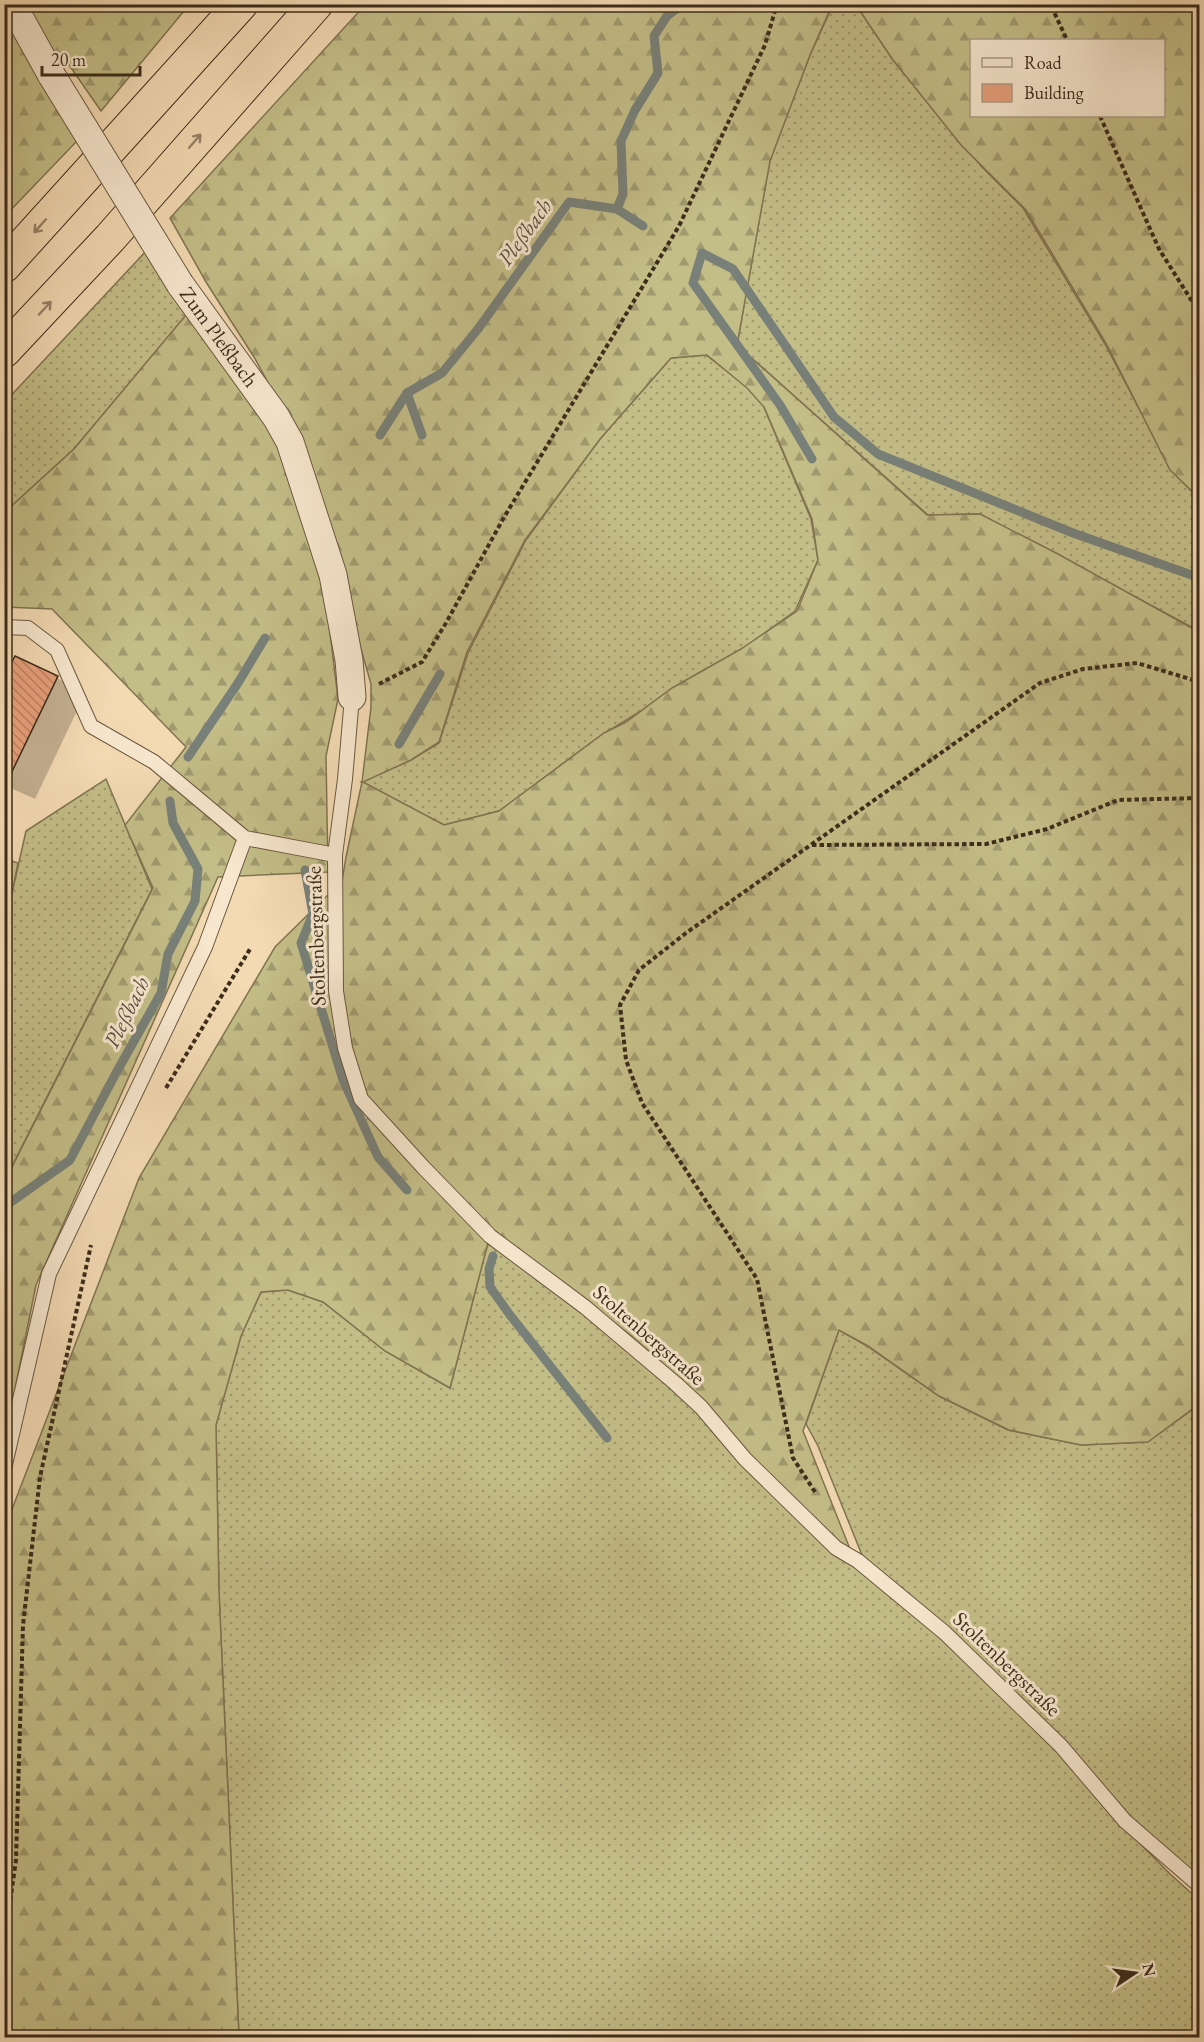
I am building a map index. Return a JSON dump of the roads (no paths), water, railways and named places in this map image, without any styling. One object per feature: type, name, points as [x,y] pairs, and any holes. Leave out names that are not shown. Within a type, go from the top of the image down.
[{"type":"highway","points":[[4,266],[241,4]]},
{"type":"highway","points":[[4,351],[110,238],[316,4]]},
{"type":"street","name":"Zum Pleßbach","points":[[12,4],[52,76],[180,284],[276,417],[290,442],[333,575],[349,660],[352,697]]},
{"type":"lane","points":[[4,627],[28,628],[57,650],[91,726],[154,762],[245,838],[335,855]]},
{"type":"lane","name":"Stoltenbergstraße","points":[[352,697],[345,779],[335,855],[336,992],[345,1048],[361,1100],[490,1236],[585,1307],[675,1383],[701,1407],[745,1459],[836,1548],[858,1561],[945,1633],[1061,1746],[1125,1821],[1200,1886]]},
{"type":"lane","points":[[4,1469],[49,1274],[205,947],[245,838]]},
{"type":"waterway","name":"Pleßbach","points":[[380,435],[407,393],[442,373],[478,329],[569,202],[617,209],[623,194],[621,141],[635,110],[658,73],[654,36],[667,16],[683,4]]},
{"type":"waterway","points":[[617,209],[643,226]]},
{"type":"waterway","points":[[812,459],[780,405],[693,283],[702,253],[733,269],[834,417],[878,454],[1073,533],[1200,578]]},
{"type":"waterway","points":[[407,393],[422,435]]},
{"type":"waterway","name":"Pleßbach","points":[[188,757],[265,638]]},
{"type":"waterway","points":[[399,744],[440,674]]},
{"type":"waterway","name":"Pleßbach","points":[[4,1207],[70,1160],[161,993],[168,954],[195,901],[198,869],[173,823],[170,801]]},
{"type":"waterway","points":[[305,870],[313,914],[301,943],[343,1080],[378,1157],[407,1190]]},
{"type":"waterway","points":[[493,1256],[489,1269],[490,1287],[607,1438]]}]
